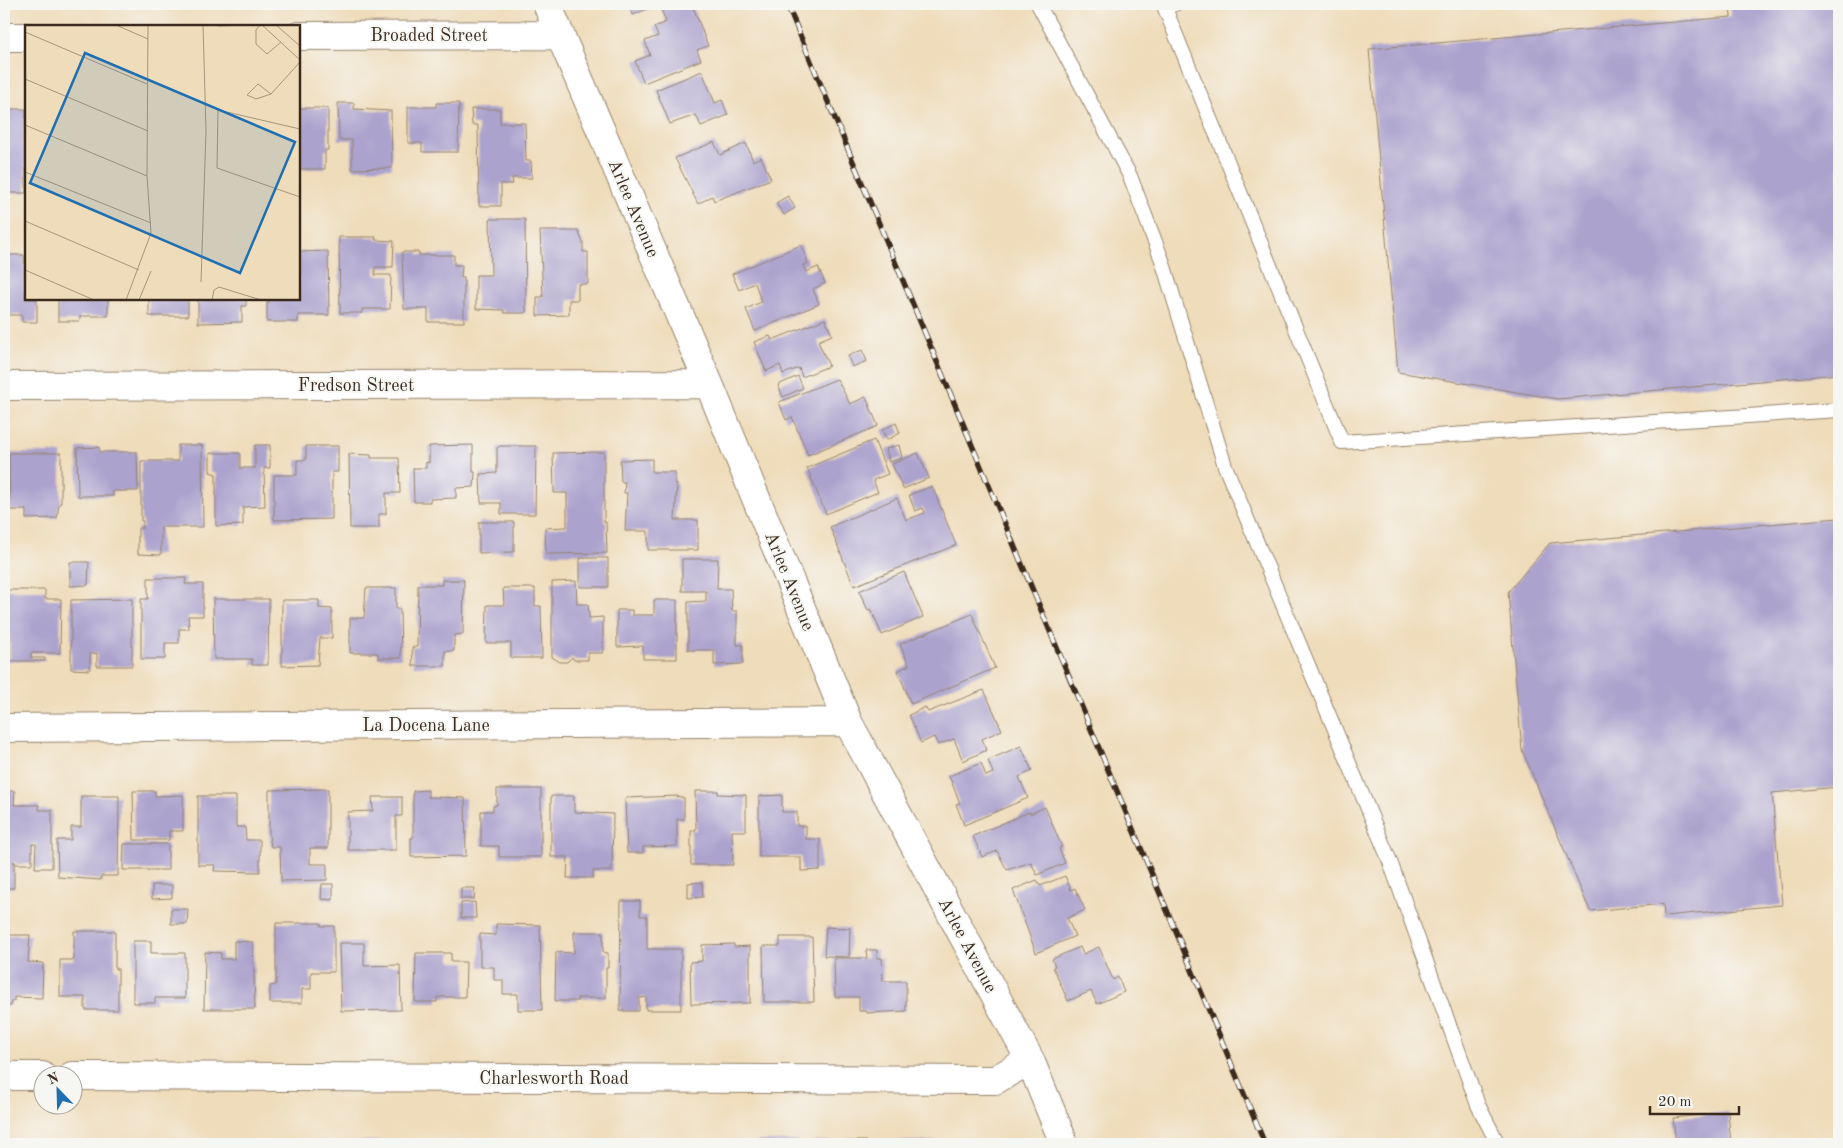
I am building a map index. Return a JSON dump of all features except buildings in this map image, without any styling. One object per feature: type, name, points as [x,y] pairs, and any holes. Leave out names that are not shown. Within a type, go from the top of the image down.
[{"type":"street","name":"Arlee Avenue","points":[[547,4],[709,384],[848,722],[1030,1060],[1061,1136],[1062,1144]]},
{"type":"street","name":"Broaded Street","points":[[300,36],[560,34]]},
{"type":"street","points":[[4,37],[25,37]]},
{"type":"street","name":"Fredson Street","points":[[4,386],[709,384]]},
{"type":"street","name":"La Docena Lane","points":[[4,728],[848,722]]},
{"type":"street","name":"Charlesworth Road","points":[[82,1076],[994,1080],[1030,1060]]},
{"type":"street","points":[[4,1076],[32,1076]]},
{"type":"lane","points":[[1038,4],[1130,176],[1141,202],[1162,260],[1225,466],[1389,858],[1478,1105],[1498,1144]]},
{"type":"lane","points":[[1175,4],[1164,6],[1342,442],[1839,410]]},
{"type":"railway","points":[[787,4],[1265,1144]]}]
